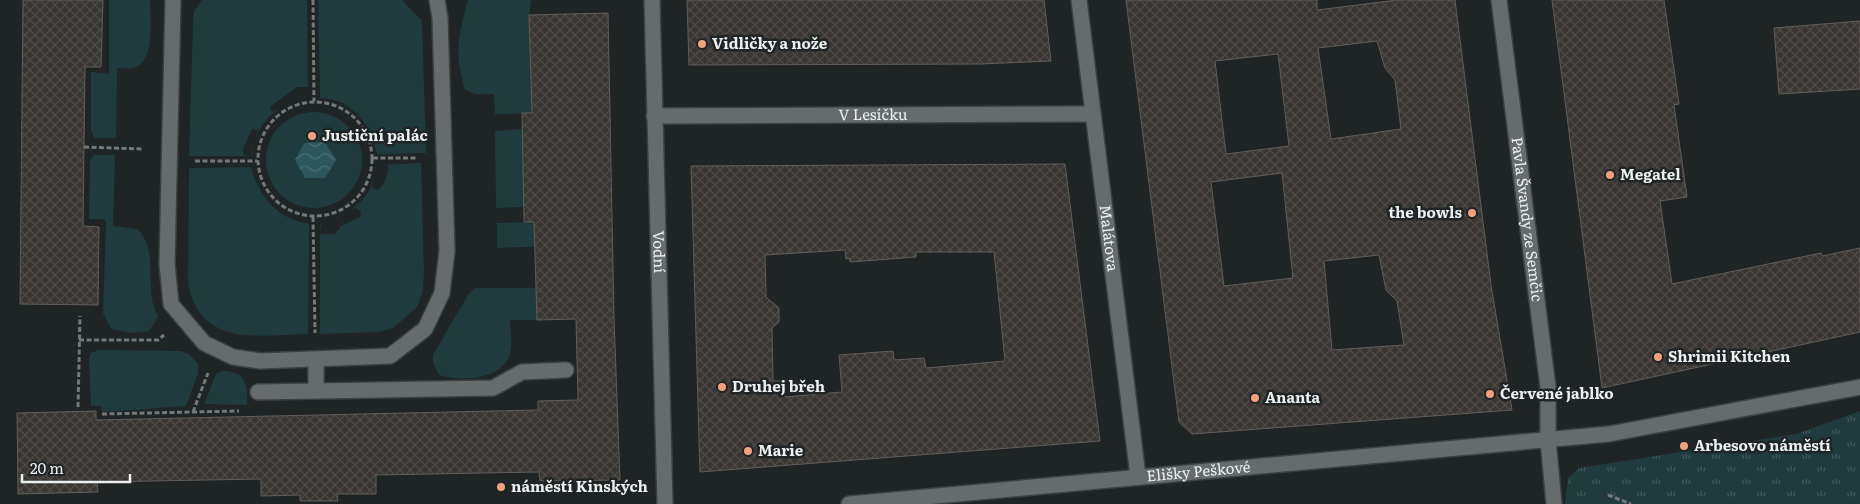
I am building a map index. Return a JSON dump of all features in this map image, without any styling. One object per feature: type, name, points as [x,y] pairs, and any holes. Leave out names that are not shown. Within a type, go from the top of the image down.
[{"type":"street","points":[[173,0],[167,264],[172,304],[204,343],[233,357],[260,361],[390,356],[425,329],[442,293],[446,250],[440,18],[437,0]]},
{"type":"street","name":"Vodní","points":[[652,0],[664,504]]},
{"type":"street","name":"Malátova","points":[[1079,0],[1138,476]]},
{"type":"street","name":"Pavla Švandy ze Semčic","points":[[1498,0],[1548,387],[1548,440]]},
{"type":"street","name":"V Lesíčku","points":[[654,116],[1092,114]]},
{"type":"street","points":[[316,360],[316,391]]},
{"type":"street","points":[[258,392],[493,388],[522,372],[566,370]]},
{"type":"street","points":[[1554,504],[1548,440],[1609,434],[1860,387]]},
{"type":"street","name":"Elišky Peškové","points":[[849,504],[1138,476],[1548,440]]},
{"type":"path","points":[[313,0],[314,101]]},
{"type":"path","points":[[314,101],[332,104],[348,112],[361,124],[370,140],[373,158],[369,177],[361,193],[348,206],[332,214],[313,216],[296,214],[275,200],[261,178],[257,161],[260,143],[268,126],[280,113],[296,104],[314,101]]},
{"type":"path","points":[[84,146],[169,156],[257,161]]},
{"type":"path","points":[[373,158],[444,157]]},
{"type":"path","points":[[313,216],[316,360]]},
{"type":"path","points":[[78,407],[80,316]]},
{"type":"path","points":[[79,340],[158,340],[184,319]]},
{"type":"path","points":[[193,412],[217,349]]},
{"type":"path","points":[[1608,495],[1631,504]]},
{"type":"green space","points":[[109,0],[150,0],[150,39],[145,58],[140,64],[133,68],[117,68],[116,138],[95,138],[91,131],[91,72],[109,74]]},
{"type":"green space","points":[[202,0],[307,0],[308,87],[297,87],[271,106],[270,109],[273,112],[280,107],[260,128],[252,156],[251,156],[189,156],[194,11]],"holes":[[[252,129],[258,130],[251,156],[244,155],[243,149]]]},
{"type":"green space","points":[[318,0],[402,0],[422,21],[426,153],[377,154],[370,133],[359,115],[342,103],[320,98]]},
{"type":"green space","points":[[468,0],[531,0],[529,15],[531,88],[549,113],[495,114],[494,94],[475,94],[465,90],[458,55],[462,24]]},
{"type":"green space","points":[[314,112],[332,115],[348,126],[359,142],[362,160],[359,178],[348,194],[332,205],[314,208],[296,205],[280,194],[269,178],[266,160],[269,142],[280,126],[296,115]]},
{"type":"green space","points":[[523,129],[550,155],[523,155],[523,180],[550,180],[551,206],[496,208],[495,131]]},
{"type":"green space","points":[[94,155],[115,155],[113,226],[137,229],[147,244],[152,300],[158,317],[149,331],[130,333],[111,329],[103,313],[106,222],[103,219],[89,219],[90,161]]},
{"type":"green space","points":[[421,163],[423,291],[417,307],[393,328],[379,332],[320,334],[320,234],[335,234],[341,226],[360,217],[361,212],[355,208],[348,211],[359,204],[371,188],[375,178],[372,188],[378,190],[385,182],[388,165],[378,165]]},
{"type":"green space","points":[[251,167],[259,188],[271,205],[288,217],[309,224],[308,334],[270,336],[234,333],[218,328],[205,319],[195,305],[188,284],[189,168]]},
{"type":"green space","points":[[551,222],[552,246],[497,248],[497,223]]},
{"type":"green space","points":[[475,288],[536,288],[537,320],[510,320],[511,348],[508,359],[493,373],[471,378],[439,375],[433,362],[433,355],[468,295]]},
{"type":"green space","points":[[98,350],[181,351],[189,354],[198,364],[198,373],[186,406],[102,412],[101,406],[91,406],[89,359],[91,353]]},
{"type":"green space","points":[[223,371],[237,374],[244,380],[247,391],[247,405],[204,404],[216,374]]},
{"type":"green space","points":[[1860,411],[1860,504],[1565,504],[1568,478],[1579,468],[1796,434]]},
{"type":"water","points":[[325,142],[336,160],[325,178],[305,178],[295,160],[304,143]]},
{"type":"building","points":[[23,0],[103,0],[101,67],[85,67],[83,226],[99,227],[98,305],[20,304]]},
{"type":"building","points":[[687,0],[1044,0],[1051,61],[980,64],[689,65]]},
{"type":"building","points":[[1126,0],[1317,0],[1317,10],[1397,0],[1455,0],[1491,285],[1512,410],[1192,434],[1179,422]],"holes":[[[1377,41],[1385,68],[1395,80],[1401,129],[1331,139],[1318,48]],[[1278,54],[1289,146],[1226,154],[1215,61]],[[1282,173],[1293,278],[1224,286],[1211,182]],[[1379,255],[1386,290],[1397,301],[1404,345],[1332,350],[1324,261]]]},
{"type":"building","points":[[1552,0],[1664,0],[1679,104],[1674,105],[1687,197],[1660,201],[1672,284],[1821,253],[1822,256],[1860,248],[1860,332],[1602,388]]},
{"type":"building","points":[[608,13],[614,318],[620,480],[540,481],[539,472],[376,475],[376,494],[337,494],[338,501],[300,501],[300,495],[261,496],[261,479],[97,482],[98,492],[18,494],[17,413],[96,411],[96,420],[538,410],[538,401],[578,400],[576,319],[537,320],[534,222],[524,222],[522,113],[532,113],[529,15]]},
{"type":"building","points":[[1860,21],[1860,89],[1779,94],[1774,28]]},
{"type":"building","points":[[1065,164],[1100,441],[700,472],[691,166]],"holes":[[[845,250],[846,259],[849,258],[850,262],[916,257],[916,252],[994,252],[1005,361],[926,368],[924,358],[894,360],[893,351],[839,355],[842,392],[785,397],[784,381],[773,381],[772,328],[779,322],[779,308],[766,297],[765,255]]]},
{"type":"place","name":"Vidličky a nože","points":[[702,44]]},
{"type":"place","name":"Justiční palác","points":[[312,136]]},
{"type":"place","name":"Megatel","points":[[1610,175]]},
{"type":"place","name":"the bowls","points":[[1472,213]]},
{"type":"place","name":"Shrimii Kitchen","points":[[1658,357]]},
{"type":"place","name":"Druhej břeh","points":[[722,387]]},
{"type":"place","name":"Červené jablko","points":[[1490,394]]},
{"type":"place","name":"Ananta","points":[[1255,398]]},
{"type":"place","name":"Arbesovo náměstí","points":[[1684,446]]},
{"type":"place","name":"Marie","points":[[748,451]]},
{"type":"place","name":"náměstí Kinských","points":[[501,487]]}]
